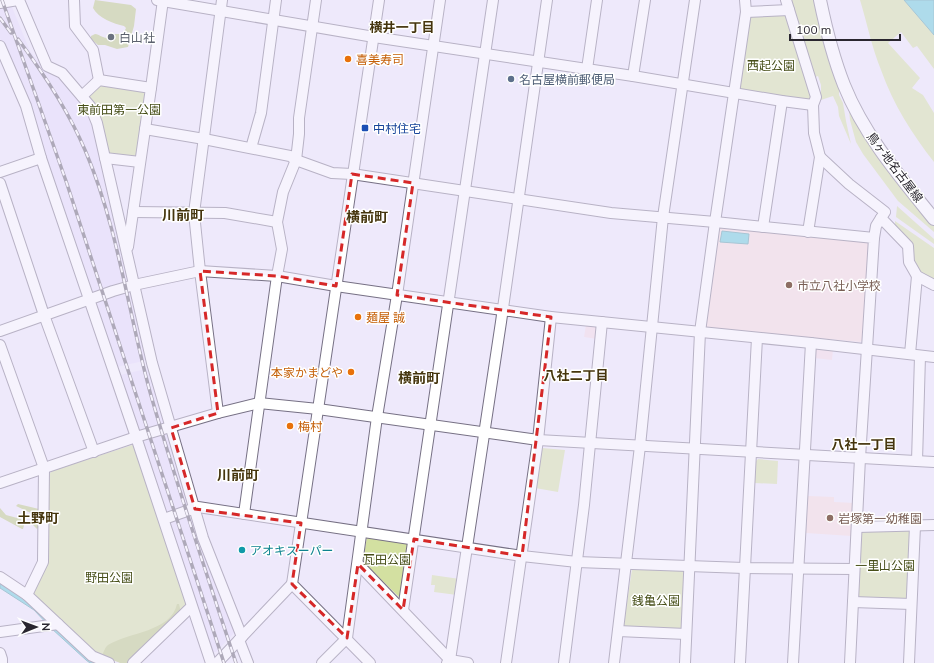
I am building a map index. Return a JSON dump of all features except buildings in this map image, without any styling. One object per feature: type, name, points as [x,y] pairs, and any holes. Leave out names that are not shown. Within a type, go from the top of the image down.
[{"type":"main road","name":"鳥ヶ地名古屋線","points":[[820,0],[833,52],[845,86],[865,127],[889,163],[934,218]]},
{"type":"street","points":[[0,3],[18,0],[47,66],[62,73],[90,106],[97,123],[152,363],[203,538],[248,663]]},
{"type":"street","points":[[74,0],[75,26],[93,50],[99,80]]},
{"type":"street","points":[[127,253],[151,88],[161,0],[374,37],[633,76],[782,102],[813,105]]},
{"type":"street","points":[[218,413],[194,213],[222,0]]},
{"type":"street","points":[[251,148],[261,113],[276,0]]},
{"type":"street","points":[[244,514],[282,249],[277,222],[283,192],[296,160],[299,118],[316,0]]},
{"type":"street","points":[[217,663],[292,584],[379,0]]},
{"type":"street","points":[[322,663],[346,638],[358,564],[377,417],[397,295],[440,0]]},
{"type":"street","points":[[403,610],[493,0]]},
{"type":"street","points":[[448,661],[503,311],[547,0]]},
{"type":"street","points":[[586,69],[597,0]]},
{"type":"street","points":[[633,76],[644,0]]},
{"type":"street","points":[[614,663],[640,446],[663,217],[695,0]]},
{"type":"street","points":[[685,663],[700,332],[746,12],[745,0]]},
{"type":"street","points":[[746,12],[787,5],[816,97],[813,105],[814,133],[820,156],[808,232]]},
{"type":"street","points":[[0,46],[26,106],[41,158],[90,298],[164,519],[210,663]]},
{"type":"street","points":[[82,96],[99,80]]},
{"type":"street","points":[[99,80],[151,88]]},
{"type":"street","points":[[763,227],[782,102]]},
{"type":"street","points":[[145,129],[290,156],[296,160],[332,173],[352,174],[465,190],[611,213],[874,238]]},
{"type":"street","points":[[820,156],[848,184],[885,212],[876,226],[874,238],[860,458],[850,663]]},
{"type":"street","points":[[0,172],[41,158]]},
{"type":"street","points":[[105,158],[140,162]]},
{"type":"street","points":[[0,183],[44,315],[94,452]]},
{"type":"street","points":[[133,212],[224,213],[277,222]]},
{"type":"street","points":[[881,218],[908,246],[908,262],[917,276],[934,285]]},
{"type":"street","points":[[0,331],[90,298],[134,285],[200,270],[277,276],[448,303],[551,317],[934,357]]},
{"type":"street","points":[[917,276],[915,355],[917,461]]},
{"type":"street","points":[[506,663],[538,440],[551,317]]},
{"type":"street","points":[[564,663],[591,444],[602,322]]},
{"type":"street","points":[[740,663],[757,338]]},
{"type":"street","points":[[793,663],[811,343]]},
{"type":"street","points":[[0,345],[44,468],[43,562],[27,595]]},
{"type":"street","points":[[0,483],[136,437],[218,413],[259,403],[318,409],[484,434],[538,440],[934,462]]},
{"type":"street","points":[[164,519],[198,507],[522,556],[577,562],[744,568],[854,569]]},
{"type":"street","points":[[857,527],[934,525]]},
{"type":"street","points":[[909,663],[915,526]]},
{"type":"street","points":[[358,564],[403,610],[448,661],[468,663]]},
{"type":"street","points":[[0,577],[27,595],[48,613],[53,625],[90,660],[109,663]]},
{"type":"street","points":[[292,584],[370,663]]},
{"type":"street","points":[[853,602],[911,604]]},
{"type":"street","points":[[133,663],[191,607]]},
{"type":"street","points":[[0,632],[53,625]]},
{"type":"street","points":[[618,631],[686,634]]},
{"type":"street","points":[[0,653],[2,663]]},
{"type":"highlighted area","points":[[352,174],[413,183],[397,295],[551,317],[522,556],[414,539],[403,610],[358,564],[347,638],[292,584],[301,523],[195,509],[171,428],[218,413],[200,271],[277,276],[336,286]]},
{"type":"shaded area","points":[[5,5],[12,7],[30,51],[44,69],[57,73],[88,109],[93,121],[128,278],[127,280],[92,292],[30,107],[0,38],[0,7]]},
{"type":"shaded area","name":"市立八社小学校","points":[[721,227],[867,242],[870,246],[863,340],[860,342],[707,328],[705,325],[719,229]]},
{"type":"shaded area","points":[[130,290],[148,360],[117,367],[96,305],[97,301]]},
{"type":"shaded area","points":[[586,325],[596,326],[597,339],[584,337]]},
{"type":"shaded area","points":[[817,348],[833,349],[832,360],[814,358],[814,350]]},
{"type":"shaded area","points":[[150,368],[165,422],[163,425],[138,431],[120,375]]},
{"type":"shaded area","points":[[165,433],[169,436],[177,468],[189,504],[187,507],[167,514],[142,443],[144,440]]},
{"type":"shaded area","name":"岩塚第一幼稚園","points":[[808,496],[834,497],[834,502],[855,503],[852,536],[806,533]]},
{"type":"shaded area","points":[[189,515],[192,516],[235,630],[235,632],[216,652],[211,652],[168,522]]},
{"type":"green space","points":[[95,0],[131,5],[136,9],[134,26],[128,47],[117,49],[105,45],[98,45],[91,39],[91,36],[95,34],[108,38],[113,34],[123,34],[126,28],[107,20],[95,12],[93,8]]},
{"type":"green space","points":[[791,0],[815,0],[839,82],[839,95],[843,103],[851,144],[839,116],[838,107],[833,96],[821,100],[821,85],[818,76],[813,78]]},
{"type":"green space","points":[[860,0],[904,0],[934,35],[934,69],[917,46],[913,48],[901,32],[888,43],[920,78],[912,88],[923,95],[934,113],[934,162],[918,141],[891,95],[875,53]]},
{"type":"green space","name":"西起公園","points":[[785,13],[787,15],[811,98],[810,101],[741,90],[738,87],[750,15]]},
{"type":"green space","name":"東前田第一公園","points":[[100,83],[144,89],[145,93],[137,156],[134,159],[110,155],[107,151],[88,98],[88,95]]},
{"type":"green space","points":[[848,101],[934,224],[934,232],[898,201],[863,154],[856,142],[850,120]]},
{"type":"green space","points":[[897,206],[934,239],[934,244],[896,217]]},
{"type":"green space","points":[[895,221],[934,248],[934,281],[929,279],[919,270],[895,229]]},
{"type":"green space","name":"野田公園","points":[[132,445],[135,446],[187,605],[184,610],[127,663],[122,663],[104,657],[92,650],[37,598],[33,592],[47,560],[49,474],[52,471]]},
{"type":"green space","points":[[542,448],[565,450],[558,492],[535,488]]},
{"type":"green space","points":[[758,459],[778,461],[777,484],[754,483],[755,462]]},
{"type":"green space","points":[[18,504],[39,509],[37,529],[33,525],[35,515],[16,506]]},
{"type":"green space","points":[[0,508],[6,515],[21,519],[25,522],[23,529],[0,517]]},
{"type":"green space","name":"一里山公園","points":[[864,530],[909,530],[911,532],[908,600],[861,600],[858,597],[861,533]]},
{"type":"green space","name":"瓦田公園","points":[[367,537],[408,543],[402,595],[399,597],[364,563],[363,560]]},
{"type":"green space","name":"銭亀公園","points":[[632,569],[683,570],[685,573],[682,631],[623,628]]},
{"type":"green space","points":[[432,575],[460,579],[457,595],[434,592],[435,585],[431,585]]},
{"type":"green space","points":[[177,604],[179,604],[181,613],[127,663],[120,663],[102,655],[108,645],[158,626],[167,620],[173,613]]},
{"type":"water","points":[[904,0],[934,0],[934,35]]},
{"type":"water","points":[[722,231],[749,234],[748,244],[720,242]]},
{"type":"water","points":[[0,583],[28,601],[101,663],[90,663],[86,660],[34,610],[0,588]]},
{"type":"railway","points":[[2,0],[66,181],[224,663]]},
{"type":"railway","points":[[0,18],[11,33]]},
{"type":"railway","points":[[18,39],[37,65],[71,121],[85,150],[96,179],[106,209],[122,270],[150,392],[202,562],[236,663]]},
{"type":"place","name":"白山社","points":[[111,37]]},
{"type":"place","name":"喜美寿司","points":[[348,59]]},
{"type":"place","name":"名古屋横前郵便局","points":[[511,79]]},
{"type":"place","name":"中村住宅","points":[[365,128]]},
{"type":"place","name":"市立八社小学校","points":[[789,285]]},
{"type":"place","name":"麺屋 誠","points":[[358,317]]},
{"type":"place","name":"本家かまどや","points":[[351,372]]},
{"type":"place","name":"梅村","points":[[290,426]]},
{"type":"place","name":"岩塚第一幼稚園","points":[[830,518]]},
{"type":"place","name":"アオキスーパー","points":[[242,550]]},
{"type":"district","name":"横井一丁目","points":[[402,27]]},
{"type":"district","name":"川前町","points":[[183,215]]},
{"type":"district","name":"横前町","points":[[367,217]]},
{"type":"district","name":"八社二丁目","points":[[576,375]]},
{"type":"district","name":"横前町","points":[[419,378]]},
{"type":"district","name":"八社一丁目","points":[[864,444]]},
{"type":"district","name":"川前町","points":[[238,475]]},
{"type":"district","name":"土野町","points":[[38,518]]}]
